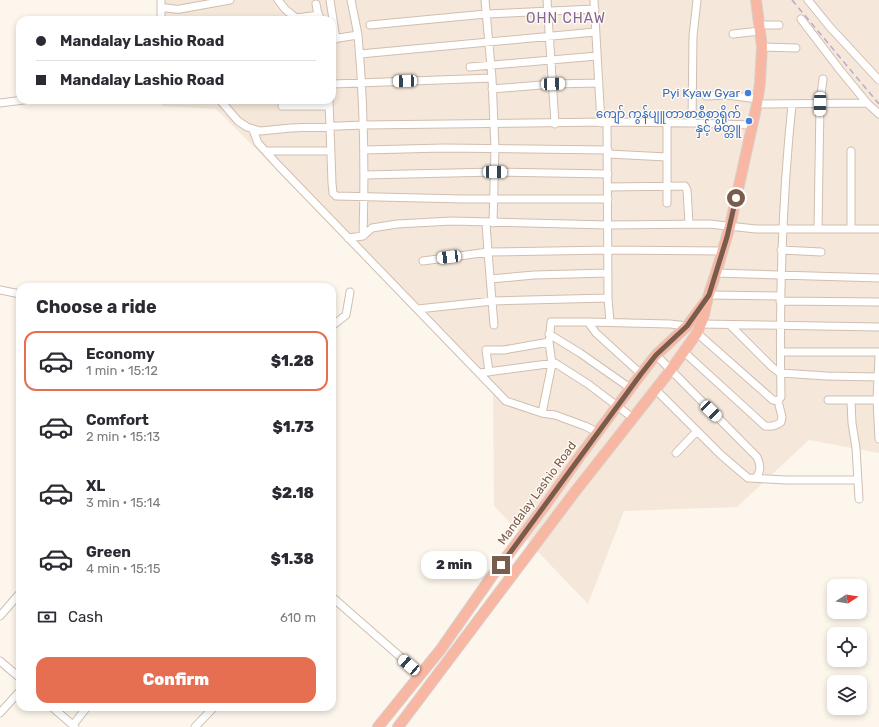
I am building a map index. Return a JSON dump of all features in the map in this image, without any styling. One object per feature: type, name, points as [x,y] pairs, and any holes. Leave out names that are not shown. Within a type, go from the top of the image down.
[{"type":"highway","name":"Mandalay Lashio Road","points":[[398,727],[589,474],[656,390],[684,352],[699,328],[730,226],[757,101],[760,83],[762,47],[756,0]]},
{"type":"highway","name":"Mandalay Lashio Road","points":[[378,727],[441,648],[630,388],[656,355],[687,326],[709,296]]},
{"type":"highway","points":[[574,464],[589,474]]},
{"type":"street","points":[[161,0],[161,16]]},
{"type":"street","points":[[161,8],[166,7],[173,10],[230,0]]},
{"type":"street","points":[[278,0],[285,9],[294,16]]},
{"type":"street","points":[[330,0],[332,16]]},
{"type":"street","points":[[351,0],[358,35],[362,83],[364,125],[363,236]]},
{"type":"street","points":[[486,0],[486,14],[490,41],[494,125],[495,172],[489,223],[488,252],[494,325]]},
{"type":"street","points":[[547,0],[556,124]]},
{"type":"street","points":[[594,0],[599,83],[608,152],[608,298],[610,322]]},
{"type":"street","points":[[692,123],[692,36],[697,0]]},
{"type":"street","points":[[808,0],[829,26],[879,80]]},
{"type":"street","points":[[316,4],[319,16]]},
{"type":"street","points":[[370,24],[486,14],[595,9]]},
{"type":"street","points":[[801,18],[867,103],[879,114]]},
{"type":"street","points":[[733,34],[779,25]]},
{"type":"street","points":[[360,54],[595,32]]},
{"type":"street","points":[[336,39],[358,35]]},
{"type":"street","points":[[762,47],[796,48]]},
{"type":"street","points":[[470,67],[597,56]]},
{"type":"street","points":[[336,84],[492,78]]},
{"type":"street","points":[[818,229],[820,104],[823,79]]},
{"type":"street","points":[[492,89],[553,84],[599,83]]},
{"type":"street","points":[[706,96],[727,95],[757,101],[792,104],[867,103]]},
{"type":"street","points":[[0,103],[16,101]]},
{"type":"street","points":[[223,104],[238,121],[246,127],[260,131],[291,128],[364,125],[494,125],[604,122],[667,122],[752,125]]},
{"type":"street","points":[[282,106],[314,104]]},
{"type":"street","points":[[330,104],[333,193],[336,196],[608,199]]},
{"type":"street","points":[[684,352],[758,421],[765,426],[772,427],[781,422],[782,417],[778,402],[781,397],[781,250],[792,104]]},
{"type":"street","points":[[667,122],[667,203]]},
{"type":"street","points":[[253,130],[258,143],[506,401],[542,413],[555,415],[597,432]]},
{"type":"street","points":[[364,150],[444,148],[494,149],[608,152],[667,157]]},
{"type":"street","points":[[266,151],[331,150]]},
{"type":"street","points":[[851,151],[851,228]]},
{"type":"street","points":[[364,175],[495,172],[608,174]]},
{"type":"street","points":[[608,187],[685,186],[687,190],[689,223]]},
{"type":"street","points":[[348,238],[363,236],[372,228],[397,224],[452,221],[608,225],[689,223],[756,229],[879,229]]},
{"type":"street","points":[[423,261],[488,252],[608,250],[723,251]]},
{"type":"street","points":[[781,250],[821,252]]},
{"type":"street","points":[[490,279],[534,275],[608,272]]},
{"type":"street","points":[[716,273],[879,278]]},
{"type":"street","points":[[0,290],[16,293]]},
{"type":"street","points":[[336,323],[346,315],[350,292]]},
{"type":"street","points":[[709,296],[879,302]]},
{"type":"street","points":[[418,309],[493,301],[608,298]]},
{"type":"street","points":[[542,413],[552,364],[549,342],[551,322],[610,322],[687,326]]},
{"type":"street","points":[[588,322],[596,333],[641,374]]},
{"type":"street","points":[[730,325],[776,371],[780,373],[878,377]]},
{"type":"street","points":[[699,328],[730,325],[879,327]]},
{"type":"street","points":[[699,328],[773,400],[778,402]]},
{"type":"street","points":[[549,334],[580,353],[630,388]]},
{"type":"street","points":[[489,372],[486,350],[504,350],[549,342]]},
{"type":"street","points":[[781,352],[879,352]]},
{"type":"street","points":[[656,355],[670,371],[757,458],[761,466],[756,478]]},
{"type":"street","points":[[879,357],[877,400],[879,439]]},
{"type":"street","points":[[480,374],[555,363],[588,384],[633,418]]},
{"type":"street","points":[[656,390],[721,455],[748,478],[786,480],[858,480]]},
{"type":"street","points":[[828,400],[877,400]]},
{"type":"street","points":[[851,401],[859,499]]},
{"type":"street","points":[[676,453],[697,431]]},
{"type":"street","points":[[0,616],[16,598]]},
{"type":"street","points":[[336,600],[420,674]]},
{"type":"street","points":[[0,660],[16,674]]},
{"type":"street","points":[[0,713],[16,695]]},
{"type":"street","points":[[57,711],[74,726],[84,711]]},
{"type":"street","points":[[195,727],[210,711]]},
{"type":"shaded area","name":"OHN CHAW","points":[[158,0],[879,0],[879,453],[809,440],[737,507],[624,511],[588,604],[494,506],[493,386],[216,109],[162,106],[162,104],[336,104],[336,16],[158,16]]},
{"type":"railway","points":[[792,0],[879,104]]},
{"type":"place","name":"Pyi Kyaw Gyar","points":[[748,93]]},
{"type":"place","name":"ကျော် ကွန်ပျူတာစာစီစာရိုက် နှင့် မိတ္တူ","points":[[749,121]]},
{"type":"district","name":"OHN CHAW","points":[[566,18]]},
{"type":"route","points":[[501,565],[641,374],[656,355],[687,326],[709,295],[727,237],[736,198]]}]
